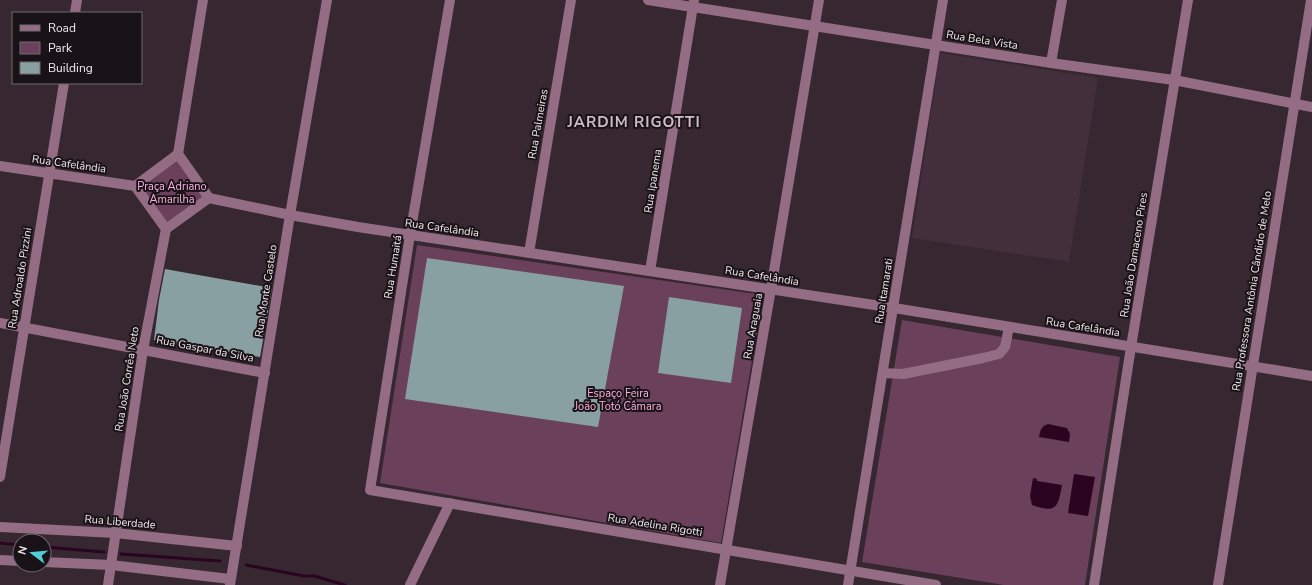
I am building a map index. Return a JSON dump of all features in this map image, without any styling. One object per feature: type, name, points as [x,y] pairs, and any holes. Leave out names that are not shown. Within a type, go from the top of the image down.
[{"type":"street","points":[[75,12],[77,0]]},
{"type":"street","points":[[178,154],[210,198],[166,230],[135,186],[178,154],[203,0]]},
{"type":"street","name":"Rua Monte Castelo","points":[[230,582],[327,0]]},
{"type":"street","name":"Rua Humaitá","points":[[370,490],[410,235],[450,0]]},
{"type":"street","name":"Rua Palmeiras","points":[[529,253],[571,0]]},
{"type":"street","name":"Rua Bela Vista","points":[[648,0],[694,4],[1051,63],[1174,80],[1312,107]]},
{"type":"street","name":"Rua Araguaia","points":[[720,585],[819,0]]},
{"type":"street","name":"Rua Itamarati","points":[[848,585],[894,308],[942,0]]},
{"type":"street","points":[[1051,63],[1062,0]]},
{"type":"street","name":"Rua João Damaceno Pires","points":[[1094,585],[1131,347],[1188,0]]},
{"type":"street","name":"Rua Professora Antônia Cândido de Melo","points":[[1218,585],[1311,0]]},
{"type":"street","name":"Rua Ipanema","points":[[650,271],[694,4]]},
{"type":"street","name":"Rua Adroaldo Pizzini","points":[[0,477],[64,84]]},
{"type":"street","name":"Rua Cafelândia","points":[[0,166],[135,186]]},
{"type":"street","name":"Rua Cafelândia","points":[[210,198],[290,215],[410,235],[894,308],[1312,376]]},
{"type":"street","name":"Rua João Corrêa Neto","points":[[111,565],[143,350],[166,230]]},
{"type":"street","name":"Rua Gaspar da Silva","points":[[0,323],[265,373]]},
{"type":"street","points":[[883,373],[903,374],[999,354],[1005,347],[1009,327]]},
{"type":"street","name":"Rua Adelina Rigotti","points":[[370,490],[936,585]]},
{"type":"street","points":[[410,585],[450,503]]},
{"type":"street","name":"Rua Liberdade","points":[[0,527],[115,533],[237,546]]},
{"type":"street","points":[[0,560],[12,561]]},
{"type":"street","points":[[52,562],[111,565],[230,582]]},
{"type":"street","points":[[108,585],[111,565]]},
{"type":"shaded area","points":[[940,53],[1098,78],[1069,262],[912,238]]},
{"type":"shaded area","points":[[1048,424],[1067,428],[1070,434],[1069,442],[1039,437],[1042,427]]},
{"type":"shaded area","points":[[1074,474],[1095,477],[1088,516],[1068,513]]},
{"type":"shaded area","points":[[1033,478],[1037,479],[1037,481],[1062,485],[1059,499],[1055,507],[1047,509],[1032,505],[1030,496]]},
{"type":"green space","name":"Praça Adriano Amarilha","points":[[178,158],[206,198],[167,226],[139,187]]},
{"type":"green space","name":"Espaço Feira João Totó Câmara","points":[[417,245],[763,295],[721,543],[380,483]]},
{"type":"green space","points":[[902,320],[1120,357],[1085,585],[1004,585],[862,562]]},
{"type":"building","points":[[427,258],[624,286],[598,427],[405,399]]},
{"type":"building","points":[[165,269],[272,288],[260,357],[154,340]]},
{"type":"building","points":[[669,297],[742,308],[731,383],[658,373]]},
{"type":"waterway","points":[[0,543],[12,544]]},
{"type":"waterway","points":[[52,548],[104,552]]},
{"type":"waterway","points":[[121,554],[220,561]]},
{"type":"waterway","points":[[246,565],[304,576],[314,576],[345,585]]},
{"type":"district","name":"JARDIM RIGOTTI","points":[[634,122]]}]
